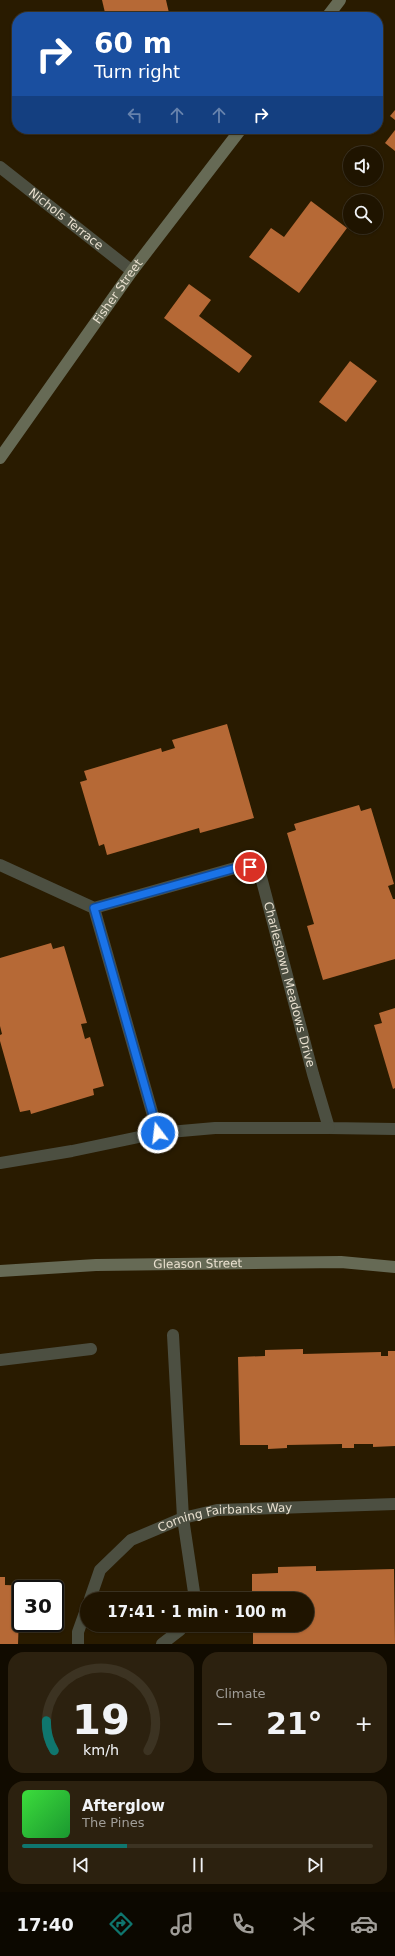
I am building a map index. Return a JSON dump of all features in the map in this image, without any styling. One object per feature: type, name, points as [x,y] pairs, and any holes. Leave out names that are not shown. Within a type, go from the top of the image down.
[{"type":"street","points":[[331,12],[340,0]]},
{"type":"street","name":"Fisher Street","points":[[0,458],[132,271],[237,134]]},
{"type":"street","name":"Nichols Terrace","points":[[0,167],[132,271]]},
{"type":"street","points":[[0,864],[94,908],[158,1133]]},
{"type":"street","name":"Charlestown Meadows Drive","points":[[94,908],[236,868],[250,867],[261,877],[313,1074],[329,1128]]},
{"type":"street","points":[[0,1163],[72,1151],[158,1133],[214,1128],[395,1129]]},
{"type":"street","name":"Gleason Street","points":[[0,1271],[96,1266],[341,1262],[395,1267]]},
{"type":"street","points":[[173,1335],[182,1518],[194,1592]]},
{"type":"street","points":[[0,1360],[91,1349]]},
{"type":"street","name":"Corning Fairbanks Way","points":[[92,1592],[100,1570],[130,1540],[182,1518],[217,1510],[395,1504]]},
{"type":"street","points":[[78,1644],[78,1632],[80,1626]]},
{"type":"street","points":[[162,1644],[177,1632]]},
{"type":"building","points":[[102,0],[166,0],[169,12],[105,12]]},
{"type":"building","points":[[395,110],[395,120],[390,116]]},
{"type":"building","points":[[395,130],[395,151],[385,143]]},
{"type":"building","points":[[311,201],[343,225],[343,233],[299,293],[249,257],[271,228],[284,237]]},
{"type":"building","points":[[189,284],[211,300],[199,316],[252,356],[239,373],[164,318]]},
{"type":"building","points":[[350,361],[377,381],[346,422],[319,402]]},
{"type":"building","points":[[227,724],[254,818],[200,833],[199,828],[107,855],[104,844],[99,846],[80,782],[87,780],[84,771],[161,748],[162,752],[175,748],[172,740]]},
{"type":"building","points":[[359,805],[361,811],[371,808],[394,884],[388,886],[393,899],[395,899],[395,959],[323,980],[307,926],[314,924],[287,833],[296,830],[294,824]]},
{"type":"building","points":[[51,943],[53,949],[64,946],[87,1023],[81,1024],[85,1039],[90,1037],[104,1086],[93,1089],[94,1095],[31,1114],[30,1110],[20,1112],[0,1041],[0,1035],[2,1034],[0,1026],[0,958]]},
{"type":"building","points":[[395,1008],[395,1088],[393,1089],[374,1025],[382,1023],[379,1013]]},
{"type":"building","points":[[303,1349],[303,1354],[381,1352],[381,1356],[388,1356],[388,1351],[395,1351],[395,1446],[373,1447],[373,1444],[354,1444],[354,1448],[342,1448],[342,1444],[287,1445],[287,1448],[268,1449],[268,1445],[240,1445],[238,1357],[265,1356],[265,1350]]},
{"type":"building","points":[[316,1566],[316,1571],[394,1569],[395,1644],[253,1644],[253,1632],[314,1632],[314,1592],[252,1592],[252,1574],[278,1573],[278,1567]]},
{"type":"building","points":[[0,1577],[5,1577],[5,1585],[12,1585],[12,1632],[18,1632],[18,1644],[0,1644]]},
{"type":"route","points":[[158,1133],[129,1026],[94,908],[236,868],[250,867]]}]
